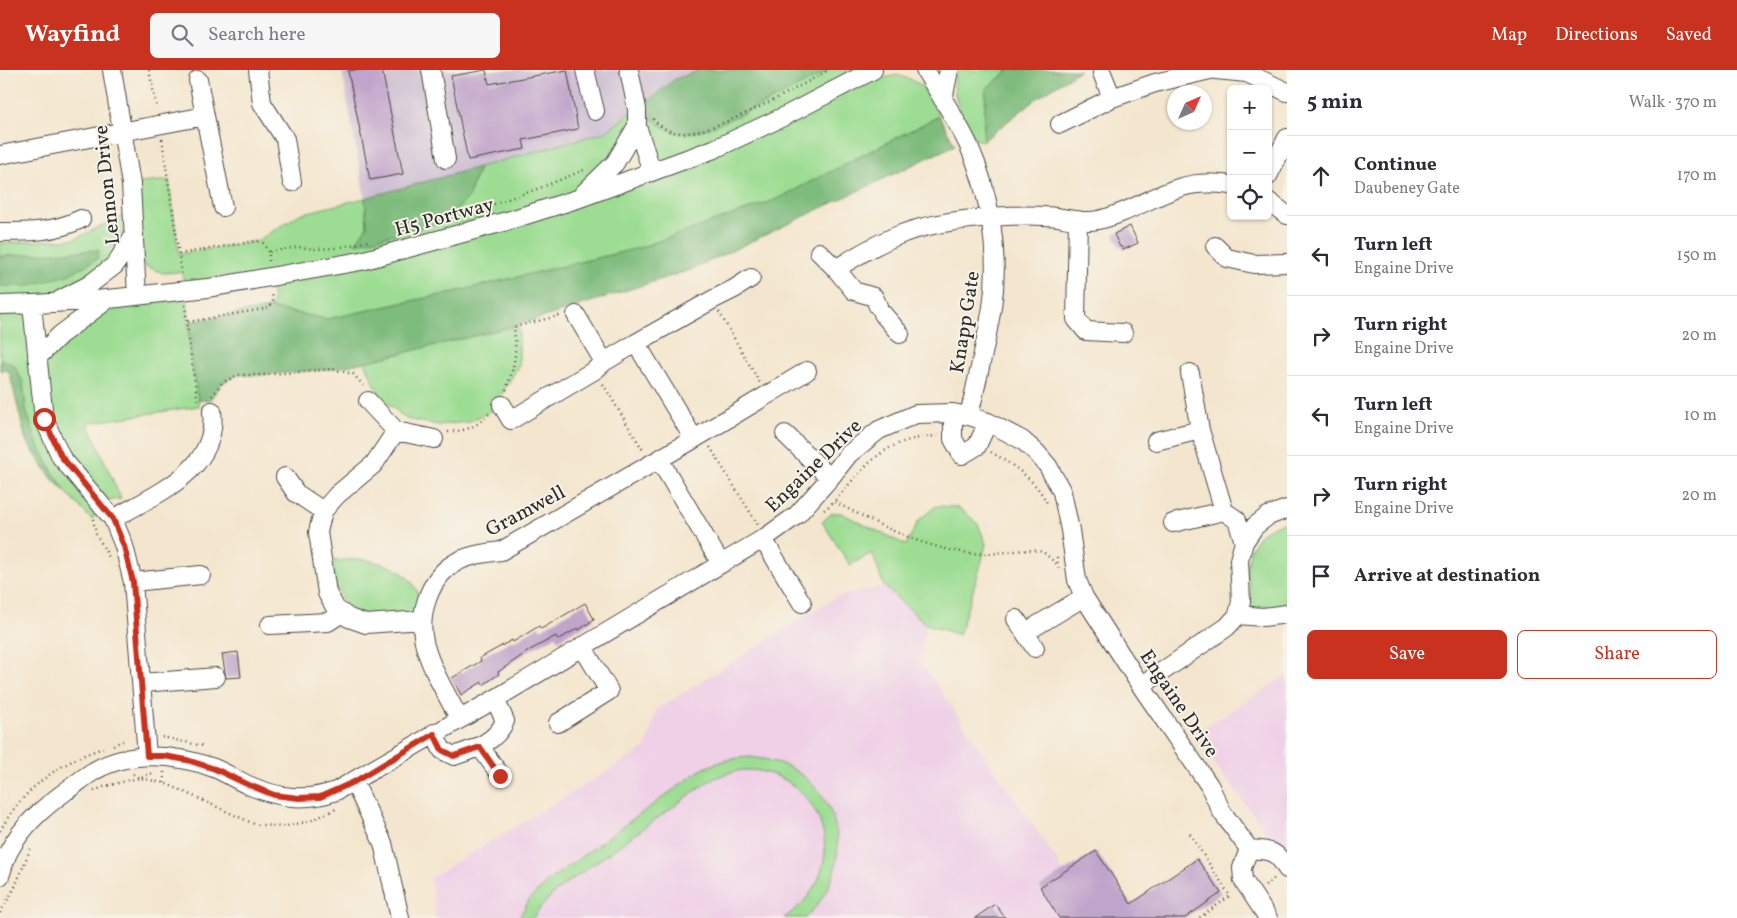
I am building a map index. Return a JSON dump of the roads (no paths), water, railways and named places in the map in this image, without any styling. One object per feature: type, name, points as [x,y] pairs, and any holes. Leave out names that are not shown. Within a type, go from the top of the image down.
[{"type":"street","name":"Lennon Drive","points":[[112,70],[131,184],[137,296]]},
{"type":"street","points":[[258,70],[262,103],[285,139],[292,182]]},
{"type":"street","points":[[431,70],[446,158]]},
{"type":"street","points":[[585,70],[595,111]]},
{"type":"street","points":[[629,70],[637,118],[652,172]]},
{"type":"street","name":"H5 Portway","points":[[0,305],[108,300],[208,288],[361,260],[577,199],[714,149],[785,116],[873,70]]},
{"type":"street","name":"Knapp Gate","points":[[925,70],[969,145],[980,174],[990,218],[994,261],[992,306],[953,439],[962,455],[977,446],[988,422]]},
{"type":"street","points":[[943,100],[949,70]]},
{"type":"street","points":[[1060,124],[1112,98],[1155,83],[1210,70]]},
{"type":"street","points":[[1216,70],[1247,72],[1287,92]]},
{"type":"street","points":[[1102,73],[1112,98]]},
{"type":"street","points":[[198,80],[223,207]]},
{"type":"street","points":[[0,155],[205,116]]},
{"type":"street","points":[[577,199],[615,163],[637,118]]},
{"type":"street","points":[[1268,175],[1287,138]]},
{"type":"street","points":[[836,268],[868,248],[901,234],[938,224],[990,218],[1046,216],[1096,221],[1120,214],[1182,186],[1210,183],[1227,185]]},
{"type":"street","points":[[1272,204],[1287,215]]},
{"type":"street","points":[[0,232],[37,232],[66,227],[82,219]]},
{"type":"street","points":[[1078,220],[1076,319],[1086,331],[1123,333]]},
{"type":"street","points":[[53,304],[89,285],[115,265],[134,235]]},
{"type":"street","points":[[1215,246],[1227,258],[1254,264],[1287,262]]},
{"type":"street","points":[[818,252],[836,268],[854,291],[874,297],[881,310],[900,334]]},
{"type":"street","points":[[502,405],[514,424],[599,366],[751,278]]},
{"type":"street","points":[[37,358],[60,335],[108,300]]},
{"type":"street","points":[[32,304],[44,419],[61,456],[107,513],[124,546],[133,582],[147,756]]},
{"type":"street","points":[[576,315],[599,366]]},
{"type":"street","points":[[636,344],[698,437]]},
{"type":"street","name":"Gramwell","points":[[459,718],[436,674],[424,645],[422,620],[436,580],[453,564],[472,556],[501,551],[698,437],[807,370]]},
{"type":"street","points":[[1190,373],[1200,430],[1224,511],[1237,520],[1244,542]]},
{"type":"street","points":[[368,401],[396,431],[434,440]]},
{"type":"street","points":[[107,513],[182,479],[194,467],[212,436],[214,422],[206,404]]},
{"type":"street","name":"Engaine Drive","points":[[0,876],[8,851],[27,824],[40,811],[92,772],[123,760],[147,756],[164,756],[187,760],[215,769],[274,795],[299,798],[320,797],[354,782],[764,538],[797,515],[849,454],[879,430],[916,414],[961,414],[988,422],[1022,440],[1048,466],[1062,492],[1070,530],[1077,580],[1084,597],[1141,686],[1209,785],[1222,812],[1249,849]]},
{"type":"street","points":[[1156,441],[1200,430]]},
{"type":"street","points":[[396,431],[374,464],[337,495],[323,511],[318,532],[327,593],[336,609],[349,618],[366,624],[422,620]]},
{"type":"street","points":[[785,434],[830,478]]},
{"type":"street","points":[[655,462],[721,564]]},
{"type":"street","points":[[285,477],[296,493],[323,511]]},
{"type":"street","points":[[1141,686],[1227,627],[1238,615],[1241,601],[1238,560],[1244,542],[1255,526],[1268,516],[1287,509]]},
{"type":"street","points":[[1173,523],[1224,511]]},
{"type":"street","points":[[764,538],[802,603]]},
{"type":"street","points":[[133,582],[202,575]]},
{"type":"street","points":[[1035,648],[1021,626],[1084,597]]},
{"type":"street","points":[[270,625],[328,622],[342,613]]},
{"type":"street","points":[[1238,615],[1263,617],[1287,614]]},
{"type":"street","points":[[558,723],[609,691],[582,646]]},
{"type":"street","points":[[142,683],[216,677]]},
{"type":"street","points":[[434,734],[442,750],[454,756],[480,747],[501,731],[505,721],[494,699]]},
{"type":"street","points":[[480,747],[500,776]]},
{"type":"street","points":[[354,782],[383,843],[400,918]]},
{"type":"street","points":[[1268,918],[1243,880],[1242,868],[1249,849],[1271,851],[1281,858],[1287,869]]}]
